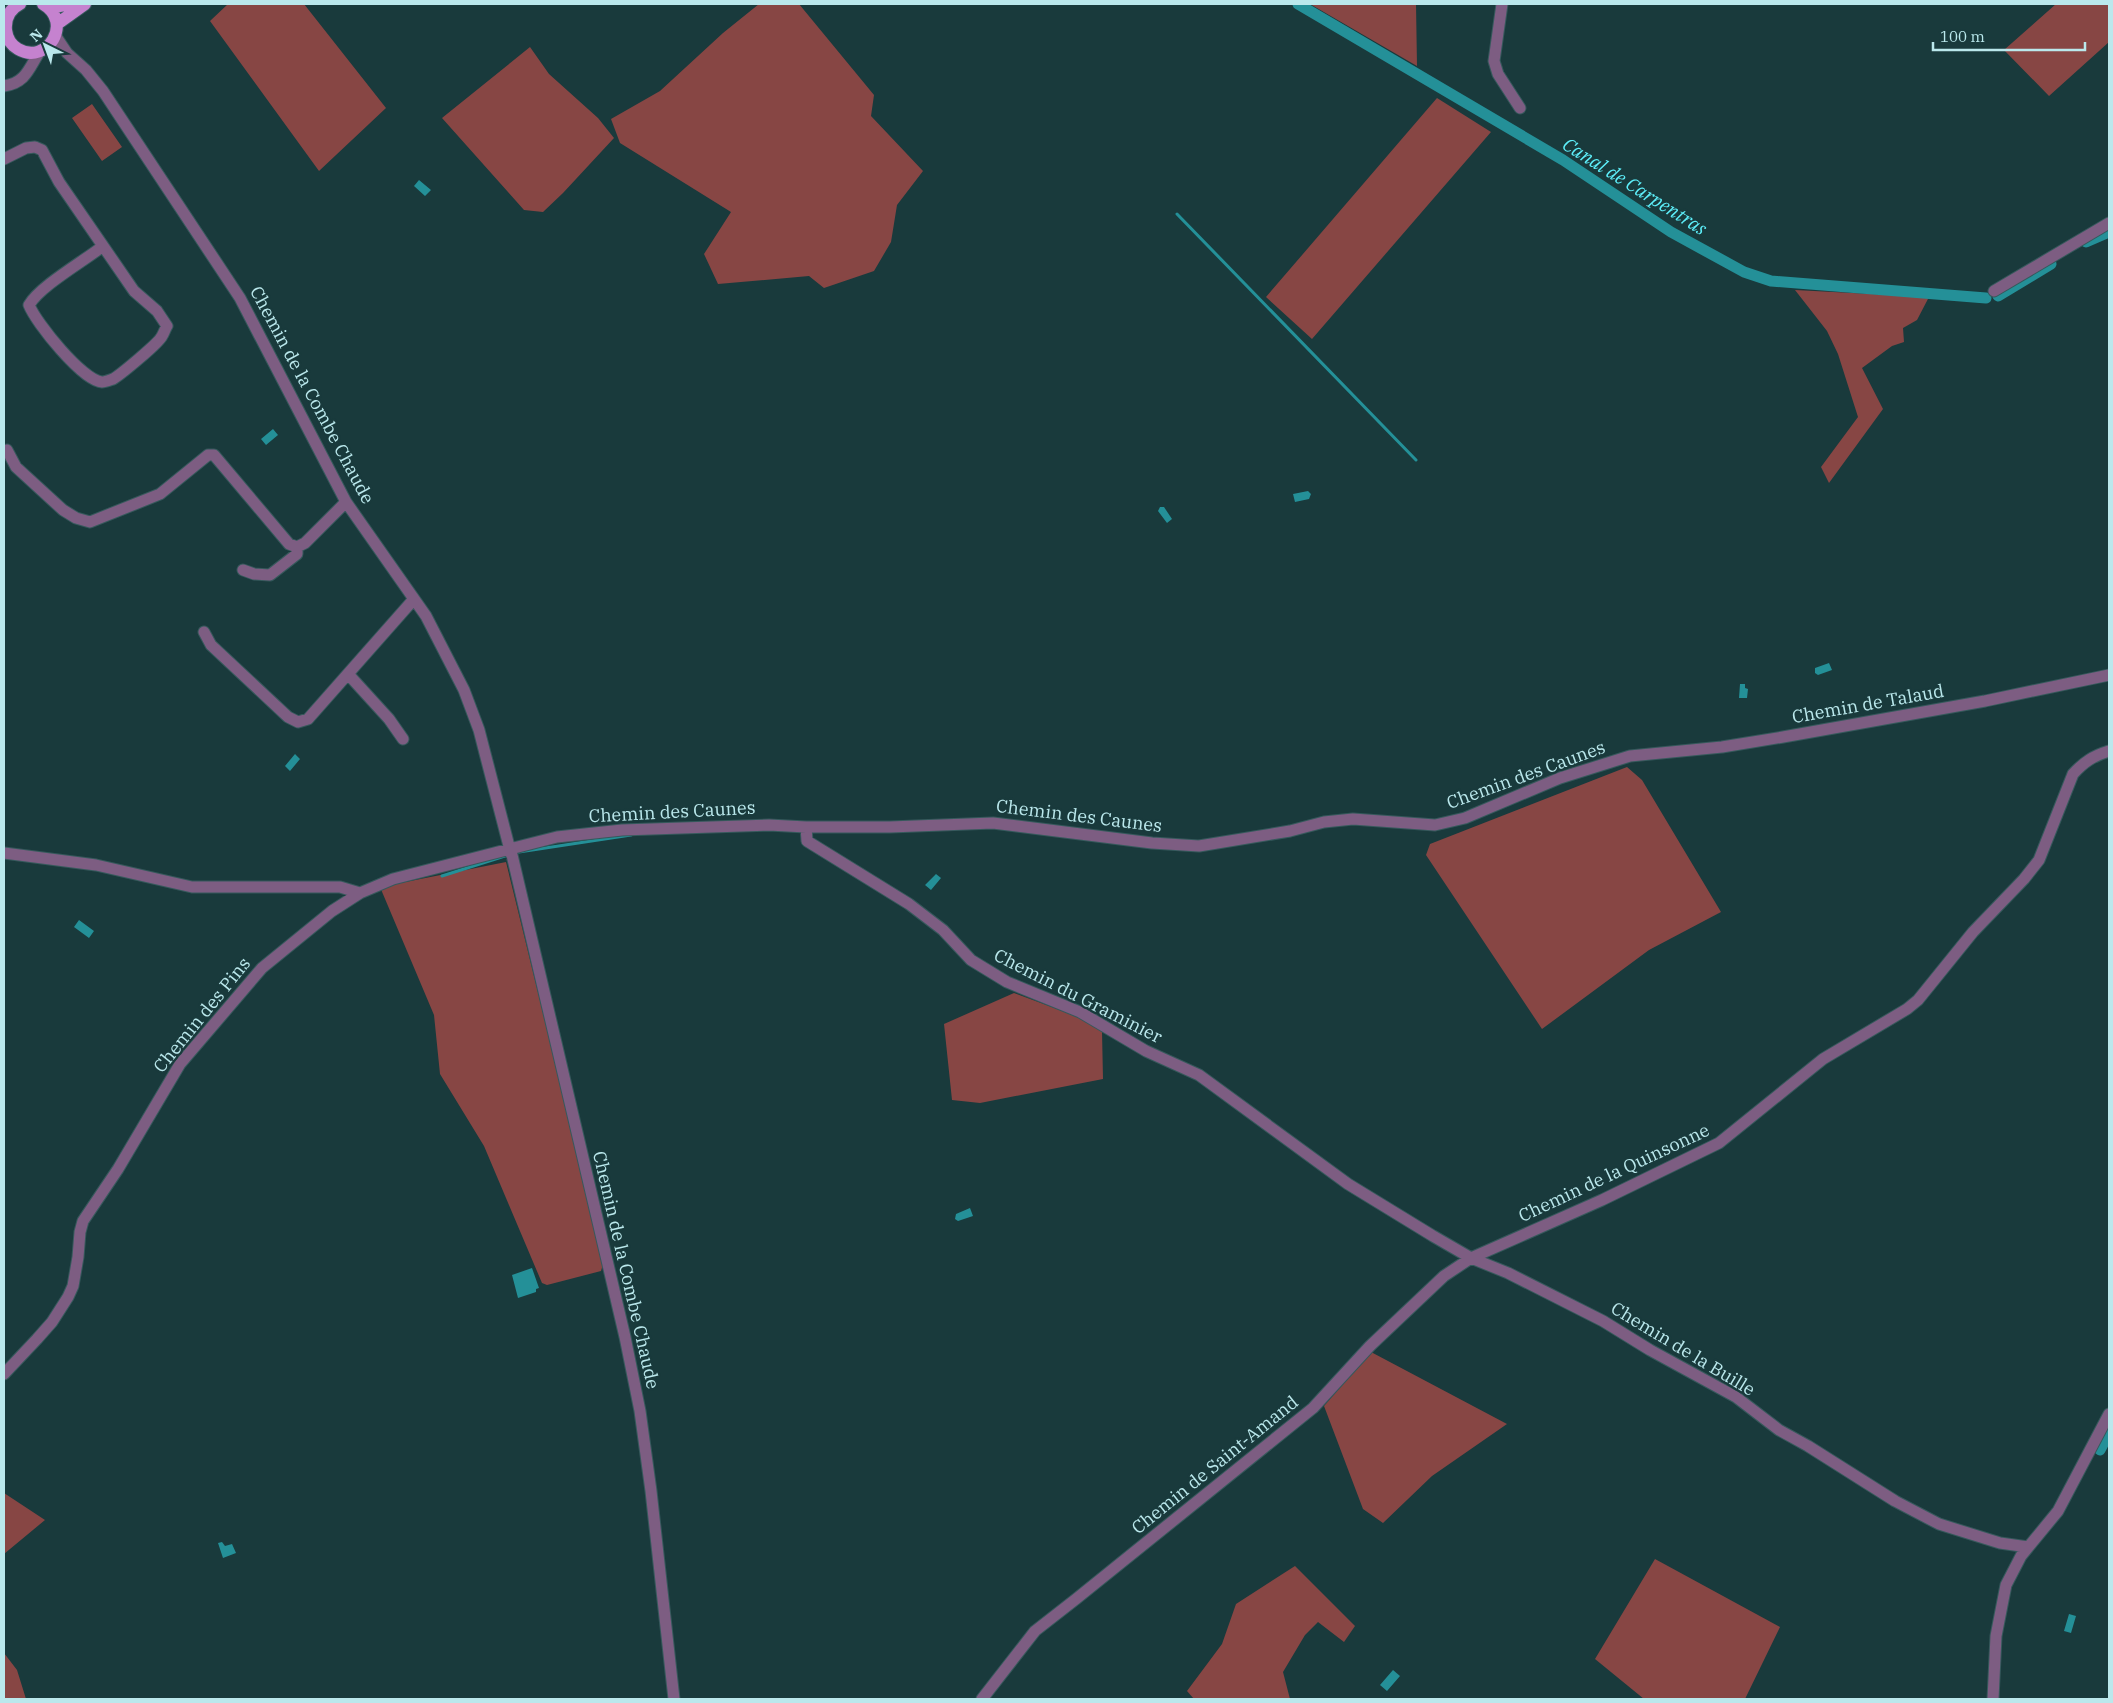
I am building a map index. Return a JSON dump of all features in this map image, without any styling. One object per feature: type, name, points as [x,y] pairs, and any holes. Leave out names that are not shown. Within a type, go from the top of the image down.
[{"type":"main road","points":[[56,30],[46,6],[70,4]]},
{"type":"main road","points":[[16,5],[9,13],[5,27],[13,49],[30,53],[42,50],[51,44],[56,30],[85,4]]},
{"type":"street","points":[[1502,4],[1494,62],[1498,74],[1520,108]]},
{"type":"street","name":"Chemin de la Combe Chaude","points":[[56,30],[61,46],[86,70],[103,91],[240,298],[346,502],[426,616],[464,690],[479,730],[511,852],[625,1337],[640,1411],[651,1491],[674,1699]]},
{"type":"street","points":[[13,49],[27,62],[27,71]]},
{"type":"street","name":"Chemin de la Combe Chaude","points":[[42,50],[72,58]]},
{"type":"street","points":[[4,86],[20,81],[42,50]]},
{"type":"street","points":[[4,159],[26,148],[35,147],[42,150],[59,182],[104,246],[134,291],[157,311],[167,326],[162,338],[155,344],[112,380],[101,382],[93,378],[60,350],[32,315],[29,305],[33,298],[48,286],[104,246]]},
{"type":"street","points":[[1994,291],[2109,223]]},
{"type":"street","points":[[7,450],[16,467],[63,510],[76,518],[90,522],[160,494],[208,455],[214,455],[289,544],[297,547],[305,543],[346,502]]},
{"type":"street","points":[[243,570],[254,574],[270,575],[297,554],[297,547]]},
{"type":"street","points":[[204,632],[211,645],[288,717],[298,722],[308,719],[414,599]]},
{"type":"street","points":[[348,674],[389,720],[403,739]]},
{"type":"street","name":"Chemin de Talaud","points":[[1630,756],[1722,747],[1783,737],[1968,704],[2109,675]]},
{"type":"street","name":"Chemin de la Quinsonne","points":[[1471,1258],[1602,1200],[1719,1144],[1824,1059],[1907,1009],[1918,1000],[1973,932],[2024,879],[2039,860],[2073,774],[2082,764],[2094,756],[2109,752]]},
{"type":"street","name":"Chemin des Caunes","points":[[511,852],[557,837],[594,832],[769,825],[890,827],[993,822],[1152,843],[1199,846],[1290,831],[1324,822],[1353,819],[1422,824],[1449,823],[1560,778],[1630,756]]},
{"type":"street","name":"Chemin du Graminier","points":[[806,827],[807,841],[909,904],[944,930],[971,960],[1007,982],[1080,1012],[1146,1051],[1199,1075],[1348,1184]]},
{"type":"street","name":"Chemin des Pins","points":[[4,1374],[47,1328],[68,1297],[78,1257],[83,1221],[118,1169],[180,1064],[262,968],[332,912],[360,893],[393,879],[511,852]]},
{"type":"street","points":[[4,853],[96,865],[192,887],[340,887],[360,893]]},
{"type":"street","name":"Chemin de la Buille","points":[[1348,1184],[1471,1258],[1508,1273],[1603,1321],[1650,1350],[1736,1397],[1779,1430],[1895,1501],[1946,1526],[1992,1541],[2028,1547]]},
{"type":"street","name":"Chemin de Saint-Amand","points":[[982,1699],[1034,1630],[1076,1599],[1313,1408],[1370,1346],[1444,1276],[1471,1258]]},
{"type":"street","points":[[1993,1699],[1996,1636],[2006,1586],[2028,1547],[2058,1511],[2109,1414]]},
{"type":"shaded area","points":[[228,4],[304,4],[386,108],[319,171],[210,21]]},
{"type":"shaded area","points":[[759,4],[799,4],[874,95],[871,116],[923,171],[897,205],[891,242],[874,271],[824,288],[809,276],[718,284],[704,254],[731,212],[620,143],[611,119],[660,91],[723,33]]},
{"type":"shaded area","points":[[1310,4],[1416,4],[1417,66]]},
{"type":"shaded area","points":[[2056,4],[2109,4],[2109,42],[2049,96],[2004,50]]},
{"type":"shaded area","points":[[530,47],[549,74],[598,118],[614,138],[543,212],[524,210],[442,118]]},
{"type":"shaded area","points":[[1437,98],[1491,132],[1312,339],[1266,297]]},
{"type":"shaded area","points":[[92,104],[122,147],[102,161],[72,118]]},
{"type":"shaded area","points":[[1795,290],[1929,297],[1917,320],[1903,328],[1904,342],[1892,346],[1862,368],[1883,409],[1829,483],[1821,467],[1858,417],[1838,354],[1827,331]]},
{"type":"shaded area","points":[[1627,767],[1642,780],[1721,912],[1649,950],[1542,1029],[1426,855],[1430,844]]},
{"type":"shaded area","points":[[506,862],[604,1261],[601,1271],[547,1285],[542,1283],[484,1146],[440,1074],[434,1015],[380,887]]},
{"type":"shaded area","points":[[1014,993],[1076,1016],[1102,1031],[1103,1079],[980,1103],[952,1100],[944,1024]]},
{"type":"shaded area","points":[[1371,1352],[1507,1424],[1432,1476],[1383,1523],[1363,1509],[1324,1406]]},
{"type":"shaded area","points":[[4,1493],[45,1520],[4,1554]]},
{"type":"shaded area","points":[[1655,1559],[1780,1627],[1745,1699],[1644,1699],[1595,1659]]},
{"type":"shaded area","points":[[1295,1566],[1355,1626],[1344,1642],[1318,1622],[1305,1635],[1283,1672],[1290,1699],[1194,1699],[1187,1691],[1222,1644],[1236,1604]]},
{"type":"shaded area","points":[[4,1653],[17,1670],[26,1699],[4,1699]]},
{"type":"water","points":[[419,180],[431,190],[425,196],[414,186]]},
{"type":"water","points":[[273,429],[278,435],[266,445],[261,439]]},
{"type":"water","points":[[1308,491],[1311,494],[1309,499],[1295,502],[1293,494]]},
{"type":"water","points":[[1160,507],[1164,507],[1172,519],[1167,523],[1158,511]]},
{"type":"water","points":[[1829,663],[1832,670],[1818,675],[1815,673],[1815,668]]},
{"type":"water","points":[[1740,684],[1745,684],[1745,688],[1748,689],[1747,698],[1739,698]]},
{"type":"water","points":[[295,754],[300,759],[290,771],[285,766]]},
{"type":"water","points":[[936,874],[941,878],[931,890],[925,885]]},
{"type":"water","points":[[79,920],[94,931],[89,938],[74,927]]},
{"type":"water","points":[[970,1208],[973,1216],[958,1221],[955,1219],[956,1214]]},
{"type":"water","points":[[532,1268],[539,1288],[536,1289],[536,1292],[518,1298],[512,1275]]},
{"type":"water","points":[[222,1542],[225,1546],[232,1544],[236,1553],[223,1558],[218,1543]]},
{"type":"water","points":[[2069,1614],[2076,1616],[2071,1633],[2064,1631]]},
{"type":"water","points":[[1393,1670],[1400,1676],[1387,1691],[1380,1685]]},
{"type":"waterway","name":"Canal de Carpentras","points":[[1298,4],[1563,160],[1671,232],[1744,272],[1771,281],[1986,298]]},
{"type":"waterway","points":[[1177,214],[1416,460]]},
{"type":"waterway","name":"Canal de Carpentras","points":[[2086,242],[2109,232]]},
{"type":"waterway","name":"Canal de Carpentras","points":[[1998,296],[2051,264]]},
{"type":"waterway","points":[[519,852],[631,835]]},
{"type":"waterway","points":[[442,876],[508,855]]},
{"type":"waterway","name":"Canal de Carpentras","points":[[2100,1450],[2109,1433]]}]
